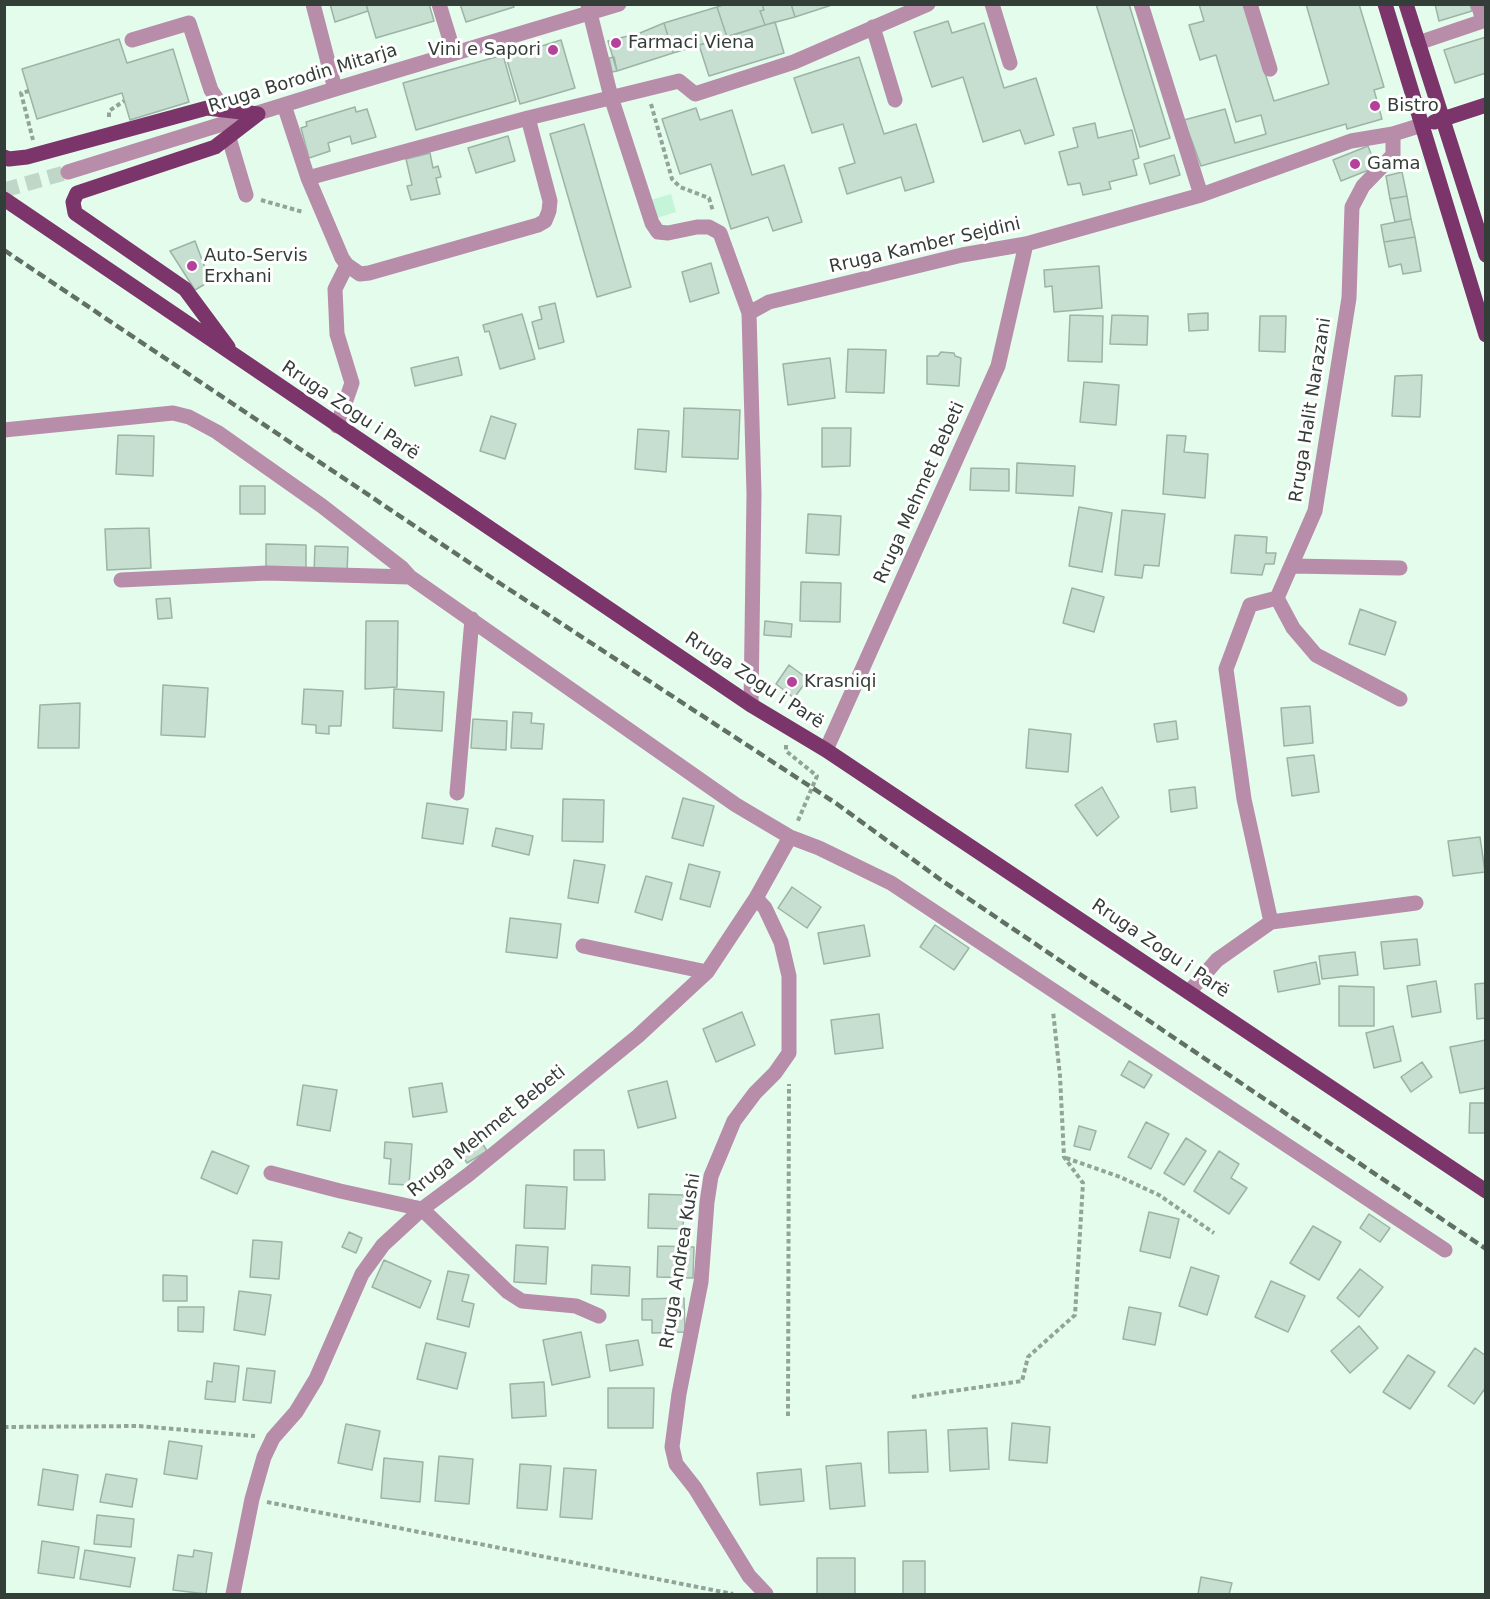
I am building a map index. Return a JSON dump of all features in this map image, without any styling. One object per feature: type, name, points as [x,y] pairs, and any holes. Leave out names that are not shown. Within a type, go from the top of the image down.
[{"type":"main road","points":[[1385,4],[1485,335]]},
{"type":"main road","points":[[1406,4],[1444,118],[1485,255]]},
{"type":"main road","name":"Rruga Kamber Sejdini","points":[[1422,125],[1485,105]]},
{"type":"main road","points":[[4,158],[36,154],[207,108],[258,114]]},
{"type":"main road","points":[[236,357],[184,289],[75,213],[73,202],[77,193],[215,147],[258,114]]},
{"type":"main road","name":"Rruga Zogu i Parë","points":[[4,199],[751,705],[826,750],[1485,1191]]},
{"type":"street","points":[[313,4],[335,89]]},
{"type":"street","points":[[439,4],[454,53]]},
{"type":"street","name":"Rruga Borodin Mitarja","points":[[68,172],[590,9],[619,4]]},
{"type":"street","points":[[992,4],[1010,63]]},
{"type":"street","points":[[1141,4],[1201,195]]},
{"type":"street","points":[[1250,4],[1270,69]]},
{"type":"street","points":[[1418,43],[1484,21],[1478,4]]},
{"type":"street","points":[[308,178],[528,118],[679,81],[695,94],[794,62],[919,6]]},
{"type":"street","points":[[590,9],[611,97],[652,223],[658,232],[668,233],[709,227],[720,233],[749,313],[754,494],[751,705]]},
{"type":"street","points":[[132,40],[189,23],[211,90],[224,110]]},
{"type":"street","points":[[873,27],[895,100]]},
{"type":"street","points":[[284,105],[308,178],[325,218],[347,265],[360,274],[526,229],[545,221],[550,201],[528,118]]},
{"type":"street","name":"Rruga Kamber Sejdini","points":[[749,313],[780,299],[962,255],[1026,244],[1201,195],[1351,141],[1393,134],[1422,125]]},
{"type":"street","name":"Rruga Halit Narazani","points":[[1277,598],[1315,511],[1349,298],[1352,207],[1363,186],[1393,155],[1393,134]]},
{"type":"street","points":[[229,138],[246,195]]},
{"type":"street","name":"Rruga Mehmet Bebeti","points":[[826,750],[998,366],[1026,244]]},
{"type":"street","points":[[337,426],[352,383],[337,334],[335,289],[347,265]]},
{"type":"street","points":[[4,430],[173,413],[189,417],[218,432],[322,506],[402,568],[410,577],[736,805],[790,837],[819,848],[891,883],[1445,1250]]},
{"type":"street","points":[[1292,567],[1400,568]]},
{"type":"street","points":[[121,580],[267,573],[410,577]]},
{"type":"street","points":[[1271,922],[1244,799],[1226,669],[1250,605],[1277,598],[1293,628],[1316,655],[1400,699]]},
{"type":"street","points":[[457,793],[472,619]]},
{"type":"street","name":"Rruga Mehmet Bebeti","points":[[233,1594],[252,1499],[264,1457],[273,1438],[296,1412],[316,1379],[362,1274],[383,1245],[422,1209],[468,1175],[638,1036],[707,972],[756,898],[790,837]]},
{"type":"street","points":[[756,898],[765,908],[781,942],[789,976],[789,1053]]},
{"type":"street","points":[[1189,992],[1217,960],[1271,922],[1416,903]]},
{"type":"street","points":[[583,946],[707,972]]},
{"type":"street","name":"Rruga Andrea Kushi","points":[[766,1594],[749,1576],[701,1497],[676,1464],[672,1447],[679,1394],[700,1282],[711,1176],[734,1122],[789,1053]]},
{"type":"street","points":[[271,1173],[422,1209],[508,1292],[522,1301],[576,1306],[599,1316]]},
{"type":"path","points":[[646,89],[672,178],[681,187],[709,198],[720,233]]},
{"type":"path","points":[[29,91],[21,93],[36,154]]},
{"type":"path","points":[[246,195],[325,218]]},
{"type":"path","points":[[786,751],[817,776],[790,837]]},
{"type":"path","points":[[912,1397],[1022,1381],[1028,1357],[1075,1315],[1083,1183],[1064,1157],[1060,1076],[1051,991]]},
{"type":"path","points":[[788,1416],[789,1053]]},
{"type":"path","points":[[1064,1157],[1159,1195],[1214,1233]]},
{"type":"path","points":[[4,1427],[139,1426],[273,1438]]},
{"type":"path","points":[[252,1499],[733,1594]]},
{"type":"green space","points":[[671,194],[676,212],[657,218],[651,200]]},
{"type":"building","points":[[330,4],[366,4],[368,11],[335,22]]},
{"type":"building","points":[[366,4],[429,4],[434,21],[376,38]]},
{"type":"building","points":[[460,4],[513,4],[514,7],[466,22]]},
{"type":"building","points":[[726,4],[762,4],[764,10],[760,11],[765,25],[727,37],[717,7]]},
{"type":"building","points":[[762,4],[791,4],[795,17],[765,25],[760,11],[764,10]]},
{"type":"building","points":[[791,4],[835,4],[795,17]]},
{"type":"building","points":[[1096,4],[1129,4],[1170,138],[1140,147]]},
{"type":"building","points":[[1199,4],[1243,4],[1274,101],[1329,84],[1306,4],[1359,4],[1384,87],[1374,90],[1382,119],[1347,129],[1346,124],[1201,166],[1184,120],[1225,109],[1235,143],[1266,134],[1261,115],[1236,122],[1216,55],[1200,60],[1189,25],[1204,21]]},
{"type":"building","points":[[1435,4],[1470,4],[1472,11],[1439,21]]},
{"type":"building","points":[[717,7],[727,37],[673,53],[664,23]]},
{"type":"building","points":[[948,21],[952,33],[984,23],[1004,88],[1036,78],[1054,135],[1025,144],[1020,130],[983,142],[963,77],[932,87],[914,32]]},
{"type":"building","points":[[775,22],[784,53],[709,76],[699,45]]},
{"type":"building","points":[[664,23],[673,53],[617,71],[608,41],[640,33]]},
{"type":"building","points":[[1486,37],[1486,73],[1455,83],[1444,50]]},
{"type":"building","points":[[119,39],[127,63],[173,49],[189,102],[130,120],[122,93],[37,119],[22,69]]},
{"type":"building","points":[[561,40],[575,88],[520,104],[506,57]]},
{"type":"building","points":[[503,55],[516,101],[416,130],[403,83]]},
{"type":"building","points":[[614,57],[617,71],[612,72],[609,58]]},
{"type":"building","points":[[859,57],[884,134],[916,124],[934,182],[905,191],[901,177],[847,194],[839,168],[855,163],[843,124],[812,133],[794,78]]},
{"type":"building","points":[[355,107],[356,112],[367,109],[376,137],[352,144],[350,136],[328,143],[330,151],[309,158],[301,128],[307,126],[306,122]]},
{"type":"building","points":[[696,108],[700,120],[732,110],[752,175],[784,165],[802,222],[773,231],[768,217],[731,229],[711,164],[680,174],[662,119]]},
{"type":"building","points":[[1095,123],[1098,138],[1132,130],[1139,158],[1133,160],[1137,175],[1109,182],[1111,189],[1083,195],[1080,183],[1068,185],[1059,152],[1078,147],[1073,128]]},
{"type":"building","points":[[584,124],[631,287],[597,297],[550,134]]},
{"type":"building","points":[[508,136],[515,161],[476,173],[468,148]]},
{"type":"building","name":"Gama","points":[[1368,146],[1376,167],[1341,181],[1333,160]]},
{"type":"building","points":[[430,153],[433,168],[438,166],[441,177],[436,178],[440,194],[411,200],[407,186],[412,185],[406,159]]},
{"type":"building","points":[[1174,155],[1180,175],[1150,184],[1144,164]]},
{"type":"building","points":[[1402,172],[1407,196],[1390,199],[1386,176]]},
{"type":"building","points":[[1407,196],[1411,219],[1395,222],[1390,199]]},
{"type":"building","points":[[1411,219],[1415,237],[1384,242],[1381,225]]},
{"type":"building","points":[[1415,237],[1421,271],[1403,274],[1401,264],[1389,267],[1384,242]]},
{"type":"building","name":"Auto-Servis Erxhani","points":[[195,241],[210,281],[195,290],[170,251]]},
{"type":"building","points":[[711,263],[719,293],[690,302],[682,272]]},
{"type":"building","points":[[1099,266],[1102,308],[1054,312],[1052,286],[1045,287],[1044,270]]},
{"type":"building","points":[[555,303],[564,342],[539,349],[532,322],[542,319],[539,307]]},
{"type":"building","points":[[1208,313],[1208,330],[1189,331],[1188,314]]},
{"type":"building","points":[[522,314],[535,359],[500,369],[489,331],[485,332],[483,325]]},
{"type":"building","points":[[1070,315],[1103,316],[1102,362],[1068,361]]},
{"type":"building","points":[[1112,315],[1148,316],[1147,345],[1110,344]]},
{"type":"building","points":[[1260,316],[1286,316],[1285,352],[1259,351]]},
{"type":"building","points":[[848,349],[886,350],[884,393],[846,392]]},
{"type":"building","points":[[941,352],[954,353],[955,356],[961,358],[959,386],[927,384],[927,356],[938,356]]},
{"type":"building","points":[[458,357],[462,375],[415,386],[411,368]]},
{"type":"building","points":[[830,358],[835,398],[788,405],[783,364]]},
{"type":"building","points":[[1422,375],[1420,417],[1392,416],[1395,376]]},
{"type":"building","points":[[1084,382],[1119,385],[1116,425],[1080,422]]},
{"type":"building","points":[[684,408],[740,410],[738,459],[682,457]]},
{"type":"building","points":[[491,416],[516,424],[505,459],[480,451]]},
{"type":"building","points":[[822,428],[851,428],[850,466],[822,467]]},
{"type":"building","points":[[638,429],[669,431],[666,472],[635,469]]},
{"type":"building","points":[[118,435],[154,436],[153,476],[116,474]]},
{"type":"building","points":[[1167,435],[1186,436],[1184,452],[1208,454],[1205,498],[1163,494]]},
{"type":"building","points":[[1017,463],[1075,466],[1073,496],[1016,493]]},
{"type":"building","points":[[971,468],[1009,469],[1009,491],[970,490]]},
{"type":"building","points":[[240,486],[265,486],[265,514],[240,514]]},
{"type":"building","points":[[1079,507],[1112,513],[1102,572],[1069,566]]},
{"type":"building","points":[[1122,510],[1165,514],[1159,566],[1144,565],[1142,578],[1115,575]]},
{"type":"building","points":[[808,514],[841,516],[839,555],[806,553]]},
{"type":"building","points":[[149,528],[151,568],[107,570],[105,529]]},
{"type":"building","points":[[1235,535],[1267,537],[1266,553],[1276,553],[1274,564],[1265,564],[1262,575],[1231,573]]},
{"type":"building","points":[[266,544],[306,545],[306,574],[266,573]]},
{"type":"building","points":[[315,546],[348,547],[347,574],[314,573]]},
{"type":"building","points":[[801,582],[841,583],[840,622],[800,621]]},
{"type":"building","points":[[1072,588],[1104,597],[1094,632],[1063,623]]},
{"type":"building","points":[[170,598],[172,618],[158,619],[156,599]]},
{"type":"building","points":[[1360,609],[1396,622],[1385,655],[1349,644]]},
{"type":"building","points":[[366,621],[398,621],[397,687],[365,689]]},
{"type":"building","points":[[765,621],[792,624],[791,637],[764,635]]},
{"type":"building","name":"Krasniqi","points":[[789,665],[808,679],[794,698],[776,684]]},
{"type":"building","points":[[163,685],[208,688],[205,737],[161,735]]},
{"type":"building","points":[[304,689],[343,691],[341,726],[329,726],[329,734],[316,733],[316,725],[302,724]]},
{"type":"building","points":[[394,689],[444,692],[442,731],[393,728]]},
{"type":"building","points":[[80,703],[79,748],[38,748],[40,705]]},
{"type":"building","points":[[1310,706],[1313,743],[1284,746],[1281,708]]},
{"type":"building","points":[[513,712],[532,713],[531,723],[544,724],[542,749],[511,748]]},
{"type":"building","points":[[473,719],[507,721],[506,750],[471,748]]},
{"type":"building","points":[[1176,721],[1178,739],[1157,742],[1154,724]]},
{"type":"building","points":[[1029,729],[1071,734],[1068,772],[1026,768]]},
{"type":"building","points":[[1314,755],[1319,792],[1292,796],[1287,758]]},
{"type":"building","points":[[1102,787],[1119,817],[1097,836],[1075,805]]},
{"type":"building","points":[[1195,787],[1197,808],[1171,812],[1169,790]]},
{"type":"building","points":[[683,798],[714,806],[703,846],[672,838]]},
{"type":"building","points":[[563,799],[604,800],[603,842],[562,841]]},
{"type":"building","points":[[427,803],[468,809],[463,844],[422,838]]},
{"type":"building","points":[[496,828],[533,836],[529,855],[492,846]]},
{"type":"building","points":[[1480,837],[1485,872],[1453,876],[1448,841]]},
{"type":"building","points":[[574,860],[605,865],[598,903],[568,898]]},
{"type":"building","points":[[689,864],[720,872],[710,907],[680,899]]},
{"type":"building","points":[[646,876],[672,883],[662,920],[635,912]]},
{"type":"building","points":[[792,887],[821,907],[807,928],[778,908]]},
{"type":"building","points":[[510,918],[561,924],[557,958],[506,952]]},
{"type":"building","points":[[864,925],[870,956],[824,964],[818,933]]},
{"type":"building","points":[[935,925],[969,948],[954,970],[920,947]]},
{"type":"building","points":[[1417,939],[1420,965],[1384,969],[1381,942]]},
{"type":"building","points":[[1355,952],[1358,975],[1322,979],[1319,956]]},
{"type":"building","points":[[1316,962],[1320,984],[1278,992],[1274,971]]},
{"type":"building","points":[[1436,981],[1441,1012],[1412,1017],[1407,986]]},
{"type":"building","points":[[1486,983],[1486,1018],[1477,1019],[1475,984]]},
{"type":"building","points":[[1339,986],[1374,987],[1374,1026],[1339,1026]]},
{"type":"building","points":[[742,1012],[755,1045],[716,1062],[703,1029]]},
{"type":"building","points":[[879,1014],[883,1048],[835,1054],[831,1020]]},
{"type":"building","points":[[1393,1026],[1401,1061],[1374,1068],[1366,1033]]},
{"type":"building","points":[[1486,1040],[1486,1088],[1460,1093],[1450,1047]]},
{"type":"building","points":[[1129,1061],[1152,1075],[1144,1088],[1121,1075]]},
{"type":"building","points":[[1422,1062],[1432,1077],[1411,1092],[1401,1077]]},
{"type":"building","points":[[667,1081],[676,1118],[638,1128],[628,1091]]},
{"type":"building","points":[[442,1083],[447,1112],[413,1117],[409,1088]]},
{"type":"building","points":[[303,1085],[337,1090],[330,1131],[297,1125]]},
{"type":"building","points":[[1470,1103],[1486,1103],[1486,1133],[1469,1133]]},
{"type":"building","points":[[1146,1122],[1169,1134],[1151,1169],[1128,1157]]},
{"type":"building","points":[[1079,1126],[1096,1131],[1090,1150],[1074,1146]]},
{"type":"building","points":[[478,1136],[487,1151],[467,1163],[458,1148]]},
{"type":"building","points":[[1186,1138],[1206,1151],[1184,1185],[1164,1173]]},
{"type":"building","points":[[385,1142],[412,1144],[409,1185],[389,1184],[391,1159],[384,1158]]},
{"type":"building","points":[[574,1150],[604,1150],[605,1180],[574,1180]]},
{"type":"building","points":[[212,1151],[249,1166],[237,1194],[201,1178]]},
{"type":"building","points":[[1219,1151],[1239,1164],[1231,1178],[1247,1188],[1229,1214],[1194,1191]]},
{"type":"building","points":[[526,1185],[567,1187],[565,1229],[524,1228]]},
{"type":"building","points":[[649,1194],[684,1195],[683,1229],[648,1228]]},
{"type":"building","points":[[1149,1212],[1179,1219],[1170,1258],[1140,1251]]},
{"type":"building","points":[[1369,1214],[1390,1228],[1380,1242],[1360,1228]]},
{"type":"building","points":[[1313,1226],[1341,1242],[1319,1280],[1290,1263]]},
{"type":"building","points":[[349,1232],[362,1238],[356,1253],[342,1247]]},
{"type":"building","points":[[253,1240],[282,1242],[279,1279],[250,1277]]},
{"type":"building","points":[[516,1245],[548,1247],[546,1284],[514,1282]]},
{"type":"building","points":[[658,1246],[694,1247],[693,1278],[657,1277]]},
{"type":"building","points":[[384,1260],[431,1281],[420,1308],[372,1287]]},
{"type":"building","points":[[592,1265],[630,1267],[629,1296],[591,1294]]},
{"type":"building","points":[[1191,1267],[1219,1276],[1207,1315],[1179,1306]]},
{"type":"building","points":[[1360,1269],[1383,1287],[1359,1317],[1337,1298]]},
{"type":"building","points":[[448,1271],[469,1275],[462,1301],[474,1304],[469,1327],[437,1319]]},
{"type":"building","points":[[163,1275],[187,1276],[187,1301],[163,1301]]},
{"type":"building","points":[[1271,1281],[1305,1296],[1288,1332],[1255,1317]]},
{"type":"building","points":[[239,1291],[271,1295],[265,1335],[234,1330]]},
{"type":"building","points":[[684,1298],[685,1332],[652,1333],[652,1320],[642,1320],[642,1299]]},
{"type":"building","points":[[178,1307],[204,1307],[203,1332],[178,1331]]},
{"type":"building","points":[[1129,1307],[1161,1313],[1155,1345],[1123,1339]]},
{"type":"building","points":[[1359,1326],[1378,1348],[1350,1373],[1331,1351]]},
{"type":"building","points":[[581,1332],[590,1377],[552,1385],[543,1340]]},
{"type":"building","points":[[638,1340],[643,1365],[610,1371],[606,1345]]},
{"type":"building","points":[[426,1343],[466,1353],[457,1389],[417,1379]]},
{"type":"building","points":[[1475,1348],[1486,1356],[1486,1387],[1474,1404],[1448,1386]]},
{"type":"building","points":[[1408,1355],[1435,1372],[1410,1409],[1383,1392]]},
{"type":"building","points":[[214,1363],[239,1366],[235,1402],[205,1399],[207,1381],[212,1382]]},
{"type":"building","points":[[247,1368],[275,1371],[271,1403],[243,1400]]},
{"type":"building","points":[[544,1382],[546,1416],[512,1418],[510,1384]]},
{"type":"building","points":[[608,1388],[654,1388],[653,1428],[608,1428]]},
{"type":"building","points":[[1012,1423],[1050,1427],[1047,1463],[1009,1460]]},
{"type":"building","points":[[346,1424],[380,1431],[372,1470],[338,1463]]},
{"type":"building","points":[[987,1428],[989,1469],[950,1471],[948,1430]]},
{"type":"building","points":[[926,1430],[928,1472],[889,1473],[888,1432]]},
{"type":"building","points":[[169,1441],[202,1446],[197,1479],[164,1474]]},
{"type":"building","points":[[439,1456],[473,1459],[469,1504],[435,1501]]},
{"type":"building","points":[[384,1458],[423,1462],[420,1502],[381,1498]]},
{"type":"building","points":[[861,1463],[865,1506],[830,1509],[826,1466]]},
{"type":"building","points":[[520,1464],[551,1466],[547,1510],[517,1508]]},
{"type":"building","points":[[564,1468],[596,1470],[592,1519],[560,1517]]},
{"type":"building","points":[[43,1469],[78,1475],[73,1510],[38,1505]]},
{"type":"building","points":[[801,1469],[804,1501],[760,1505],[757,1473]]},
{"type":"building","points":[[106,1474],[137,1479],[132,1507],[100,1502]]},
{"type":"building","points":[[97,1515],[134,1519],[131,1547],[94,1544]]},
{"type":"building","points":[[42,1541],[79,1547],[74,1578],[38,1573]]},
{"type":"building","points":[[85,1550],[135,1558],[130,1587],[80,1579]]},
{"type":"building","points":[[194,1550],[212,1553],[206,1594],[173,1590],[178,1555],[193,1557]]},
{"type":"building","points":[[817,1558],[855,1558],[855,1594],[817,1594]]},
{"type":"building","points":[[903,1561],[925,1561],[925,1594],[903,1594]]},
{"type":"building","points":[[1201,1577],[1232,1583],[1229,1594],[1198,1594]]},
{"type":"tunnel","points":[[4,190],[68,172]]},
{"type":"railway","points":[[4,250],[501,584],[837,804],[941,880],[1486,1249]]},
{"type":"place","name":"Farmaci Viena","points":[[616,43]]},
{"type":"place","name":"Vini e Sapori","points":[[553,50]]},
{"type":"place","name":"Bistro","points":[[1375,106]]},
{"type":"place","name":"Gama","points":[[1355,164]]},
{"type":"place","name":"Auto-Servis Erxhani","points":[[192,266]]},
{"type":"place","name":"Krasniqi","points":[[792,682]]}]
